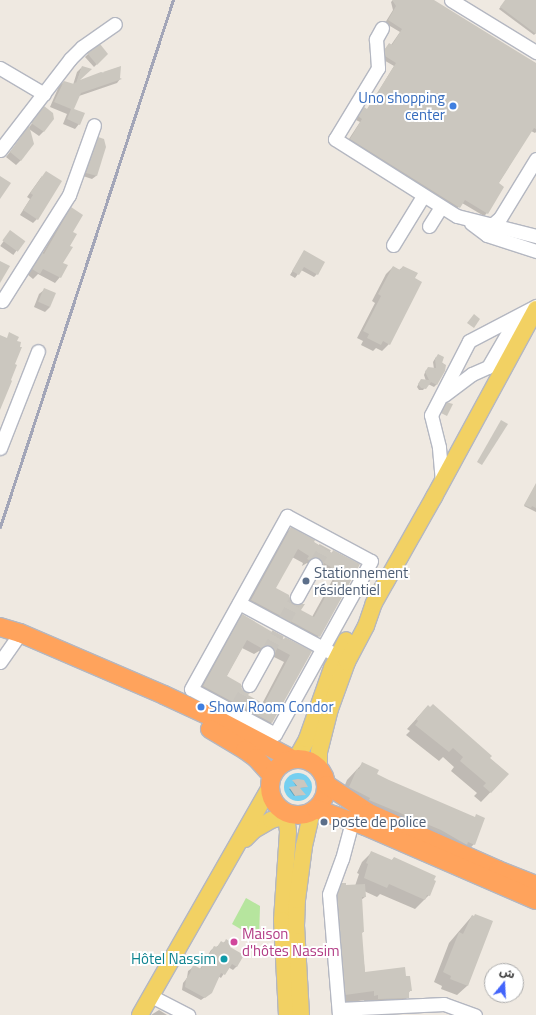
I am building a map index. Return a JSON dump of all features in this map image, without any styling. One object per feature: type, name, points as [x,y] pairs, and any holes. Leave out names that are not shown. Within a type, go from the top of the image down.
[{"type":"highway","points":[[0,627],[11,638],[215,732],[256,758],[271,781],[272,798],[286,813],[306,815],[314,810],[324,798],[327,785],[326,779],[319,768],[312,762],[294,759],[274,740],[164,695],[11,638]]},
{"type":"highway","points":[[271,781],[280,766],[294,759]]},
{"type":"highway","points":[[327,785],[370,813],[498,870],[536,885]]},
{"type":"highway","points":[[314,810],[352,821],[536,900]]},
{"type":"main road","points":[[319,768],[319,752],[330,709],[347,662],[366,626],[374,603],[442,482],[536,308]]},
{"type":"main road","points":[[294,759],[312,728],[338,656],[357,621],[374,603]]},
{"type":"main road","points":[[140,1015],[232,854],[271,781]]},
{"type":"main road","points":[[301,1015],[296,926],[297,900],[304,846],[314,810]]},
{"type":"main road","points":[[232,854],[254,830],[286,813],[288,832],[282,927],[287,1015]]},
{"type":"main road","points":[[246,838],[254,833],[267,831],[278,836],[287,848]]},
{"type":"street","points":[[451,0],[536,52]]},
{"type":"street","points":[[0,150],[70,59],[82,47],[115,24]]},
{"type":"street","points":[[382,28],[376,39],[378,68],[335,139],[440,207],[484,229],[503,242],[536,251]]},
{"type":"street","points":[[0,68],[44,94]]},
{"type":"street","points":[[1,302],[69,195],[94,125]]},
{"type":"street","points":[[484,229],[497,221],[536,159]]},
{"type":"street","points":[[393,245],[423,196]]},
{"type":"street","points":[[429,226],[440,207]]},
{"type":"street","points":[[504,211],[504,228]]},
{"type":"street","points":[[484,229],[504,228],[536,236]]},
{"type":"street","points":[[442,482],[439,447],[431,415],[469,341],[516,316],[536,308]]},
{"type":"street","points":[[516,316],[521,325],[520,337]]},
{"type":"street","points":[[440,397],[472,374],[488,367],[516,316]]},
{"type":"street","points":[[0,448],[38,351]]},
{"type":"street","points":[[439,447],[444,451],[449,451],[455,450],[463,443]]},
{"type":"street","points":[[287,516],[327,543],[370,561],[274,740],[236,709],[192,689],[239,603],[287,516]]},
{"type":"street","points":[[297,597],[315,565]]},
{"type":"street","points":[[239,603],[338,656]]},
{"type":"street","points":[[0,662],[11,638]]},
{"type":"street","points":[[249,685],[267,653]]},
{"type":"street","points":[[352,821],[342,859],[329,894],[339,1012],[444,1004],[475,1015]]},
{"type":"street","points":[[151,996],[188,1015]]},
{"type":"green space","points":[[246,898],[260,906],[259,940],[232,924]]},
{"type":"water","points":[[298,773],[304,774],[308,777],[311,781],[311,793],[308,797],[304,800],[298,801],[292,800],[288,797],[285,793],[284,787],[285,781],[288,777],[292,774]]},
{"type":"building","name":"Uno shopping center","points":[[392,0],[434,0],[536,63],[536,129],[534,128],[499,183],[504,187],[488,214],[465,200],[460,208],[350,139],[362,119],[358,116],[364,107],[367,109],[396,63],[385,56],[385,49],[389,43],[392,45],[402,29],[388,20],[396,6]]},
{"type":"building","points":[[505,0],[536,0],[536,34],[500,7]]},
{"type":"building","points":[[100,44],[108,54],[97,65],[87,53]]},
{"type":"building","points":[[82,66],[92,69],[80,80],[101,72],[105,73],[103,72],[121,66],[120,78],[122,79],[81,93],[74,109],[85,113],[80,125],[67,119],[71,109],[54,102],[64,81],[74,84],[75,82],[76,83]]},
{"type":"building","points":[[44,106],[53,113],[54,119],[44,132],[31,123]]},
{"type":"building","points":[[29,125],[34,144],[21,161],[10,152]]},
{"type":"building","points":[[98,137],[104,139],[106,147],[97,176],[86,173]]},
{"type":"building","points":[[46,171],[62,181],[38,220],[23,210],[33,195],[30,193]]},
{"type":"building","points":[[0,176],[11,183],[0,199]]},
{"type":"building","points":[[71,207],[83,215],[73,232],[77,234],[70,246],[73,247],[63,263],[68,265],[61,278],[43,269],[40,274],[32,269],[42,253],[44,254]]},
{"type":"building","points":[[10,230],[25,241],[18,252],[2,241]]},
{"type":"building","points":[[304,250],[325,262],[318,275],[304,267],[299,275],[292,271]]},
{"type":"building","points":[[0,261],[10,266],[0,283]]},
{"type":"building","points":[[393,266],[400,270],[403,266],[418,273],[415,278],[422,282],[390,345],[383,341],[381,345],[367,338],[369,334],[363,331],[381,296],[378,294]]},
{"type":"building","points":[[44,288],[56,293],[50,307],[38,302]]},
{"type":"building","points":[[474,314],[480,319],[474,328],[467,323]]},
{"type":"building","points":[[9,332],[19,337],[17,341],[21,342],[20,347],[22,347],[15,364],[17,365],[11,380],[12,381],[0,410],[0,335],[7,338]]},
{"type":"building","points":[[438,354],[444,357],[442,363],[446,365],[445,371],[437,385],[431,382],[426,389],[421,388],[418,384],[421,379],[429,380],[425,372],[428,367],[436,368],[435,359]]},
{"type":"building","points":[[446,402],[453,404],[447,416],[441,413]]},
{"type":"building","points":[[501,420],[508,424],[482,465],[477,462]]},
{"type":"building","points":[[536,483],[536,508],[532,506],[531,508],[524,505]]},
{"type":"building","points":[[291,527],[315,540],[314,542],[332,553],[333,550],[360,564],[320,637],[251,600]],"holes":[[[298,549],[309,556],[307,559],[309,560],[315,557],[319,558],[323,565],[324,563],[339,572],[314,617],[301,610],[305,604],[293,604],[290,601],[289,595],[276,588]]]},
{"type":"building","points":[[242,614],[284,639],[285,637],[312,651],[272,723],[203,686]],"holes":[[[247,640],[261,648],[267,645],[271,646],[275,653],[277,648],[290,655],[264,704],[248,695],[250,693],[242,689],[241,684],[227,676]]]},
{"type":"building","points":[[433,704],[492,756],[490,758],[509,774],[491,793],[483,786],[486,783],[460,761],[463,757],[453,748],[449,752],[415,725],[418,721],[416,719],[428,705],[430,707]]},
{"type":"building","points":[[362,762],[379,770],[377,774],[389,780],[475,817],[476,814],[485,818],[475,845],[468,842],[467,845],[441,830],[369,800],[370,798],[349,787],[357,769],[359,769]]},
{"type":"building","points":[[292,780],[304,780],[308,787],[300,788],[306,795],[295,796],[289,787],[297,786]]},
{"type":"building","points":[[371,851],[392,860],[394,857],[436,876],[434,880],[436,881],[430,896],[427,895],[425,900],[389,884],[387,888],[364,878],[368,864],[366,863]]},
{"type":"building","points":[[341,883],[346,883],[346,885],[365,884],[366,897],[362,897],[364,932],[362,932],[365,972],[405,967],[406,976],[410,976],[412,991],[409,991],[409,998],[378,999],[378,995],[374,996],[374,991],[345,995],[337,895]]},
{"type":"building","points":[[475,914],[493,921],[468,986],[450,979],[451,976],[443,972],[459,932],[463,934],[472,915],[474,916]]},
{"type":"building","points":[[226,939],[232,943],[230,947],[244,955],[237,967],[232,964],[225,975],[221,973],[212,993],[205,998],[185,987],[186,979],[192,967],[194,965],[201,969],[214,946],[217,947],[221,941],[224,943]]},
{"type":"tunnel","points":[[315,565],[325,547]]},
{"type":"tunnel","points":[[284,621],[297,597]]},
{"type":"tunnel","points":[[267,653],[278,633]]},
{"type":"tunnel","points":[[237,706],[249,685]]},
{"type":"railway","points":[[0,527],[173,0]]},
{"type":"place","name":"Uno shopping center","points":[[453,106]]},
{"type":"place","name":"Stationnement résidentiel","points":[[306,581]]},
{"type":"place","name":"Show Room Condor","points":[[201,707]]},
{"type":"place","name":"poste de police","points":[[324,822]]},
{"type":"place","name":"Maison d'hôtes Nassim","points":[[234,942]]},
{"type":"place","name":"Hôtel Nassim","points":[[224,959]]}]
